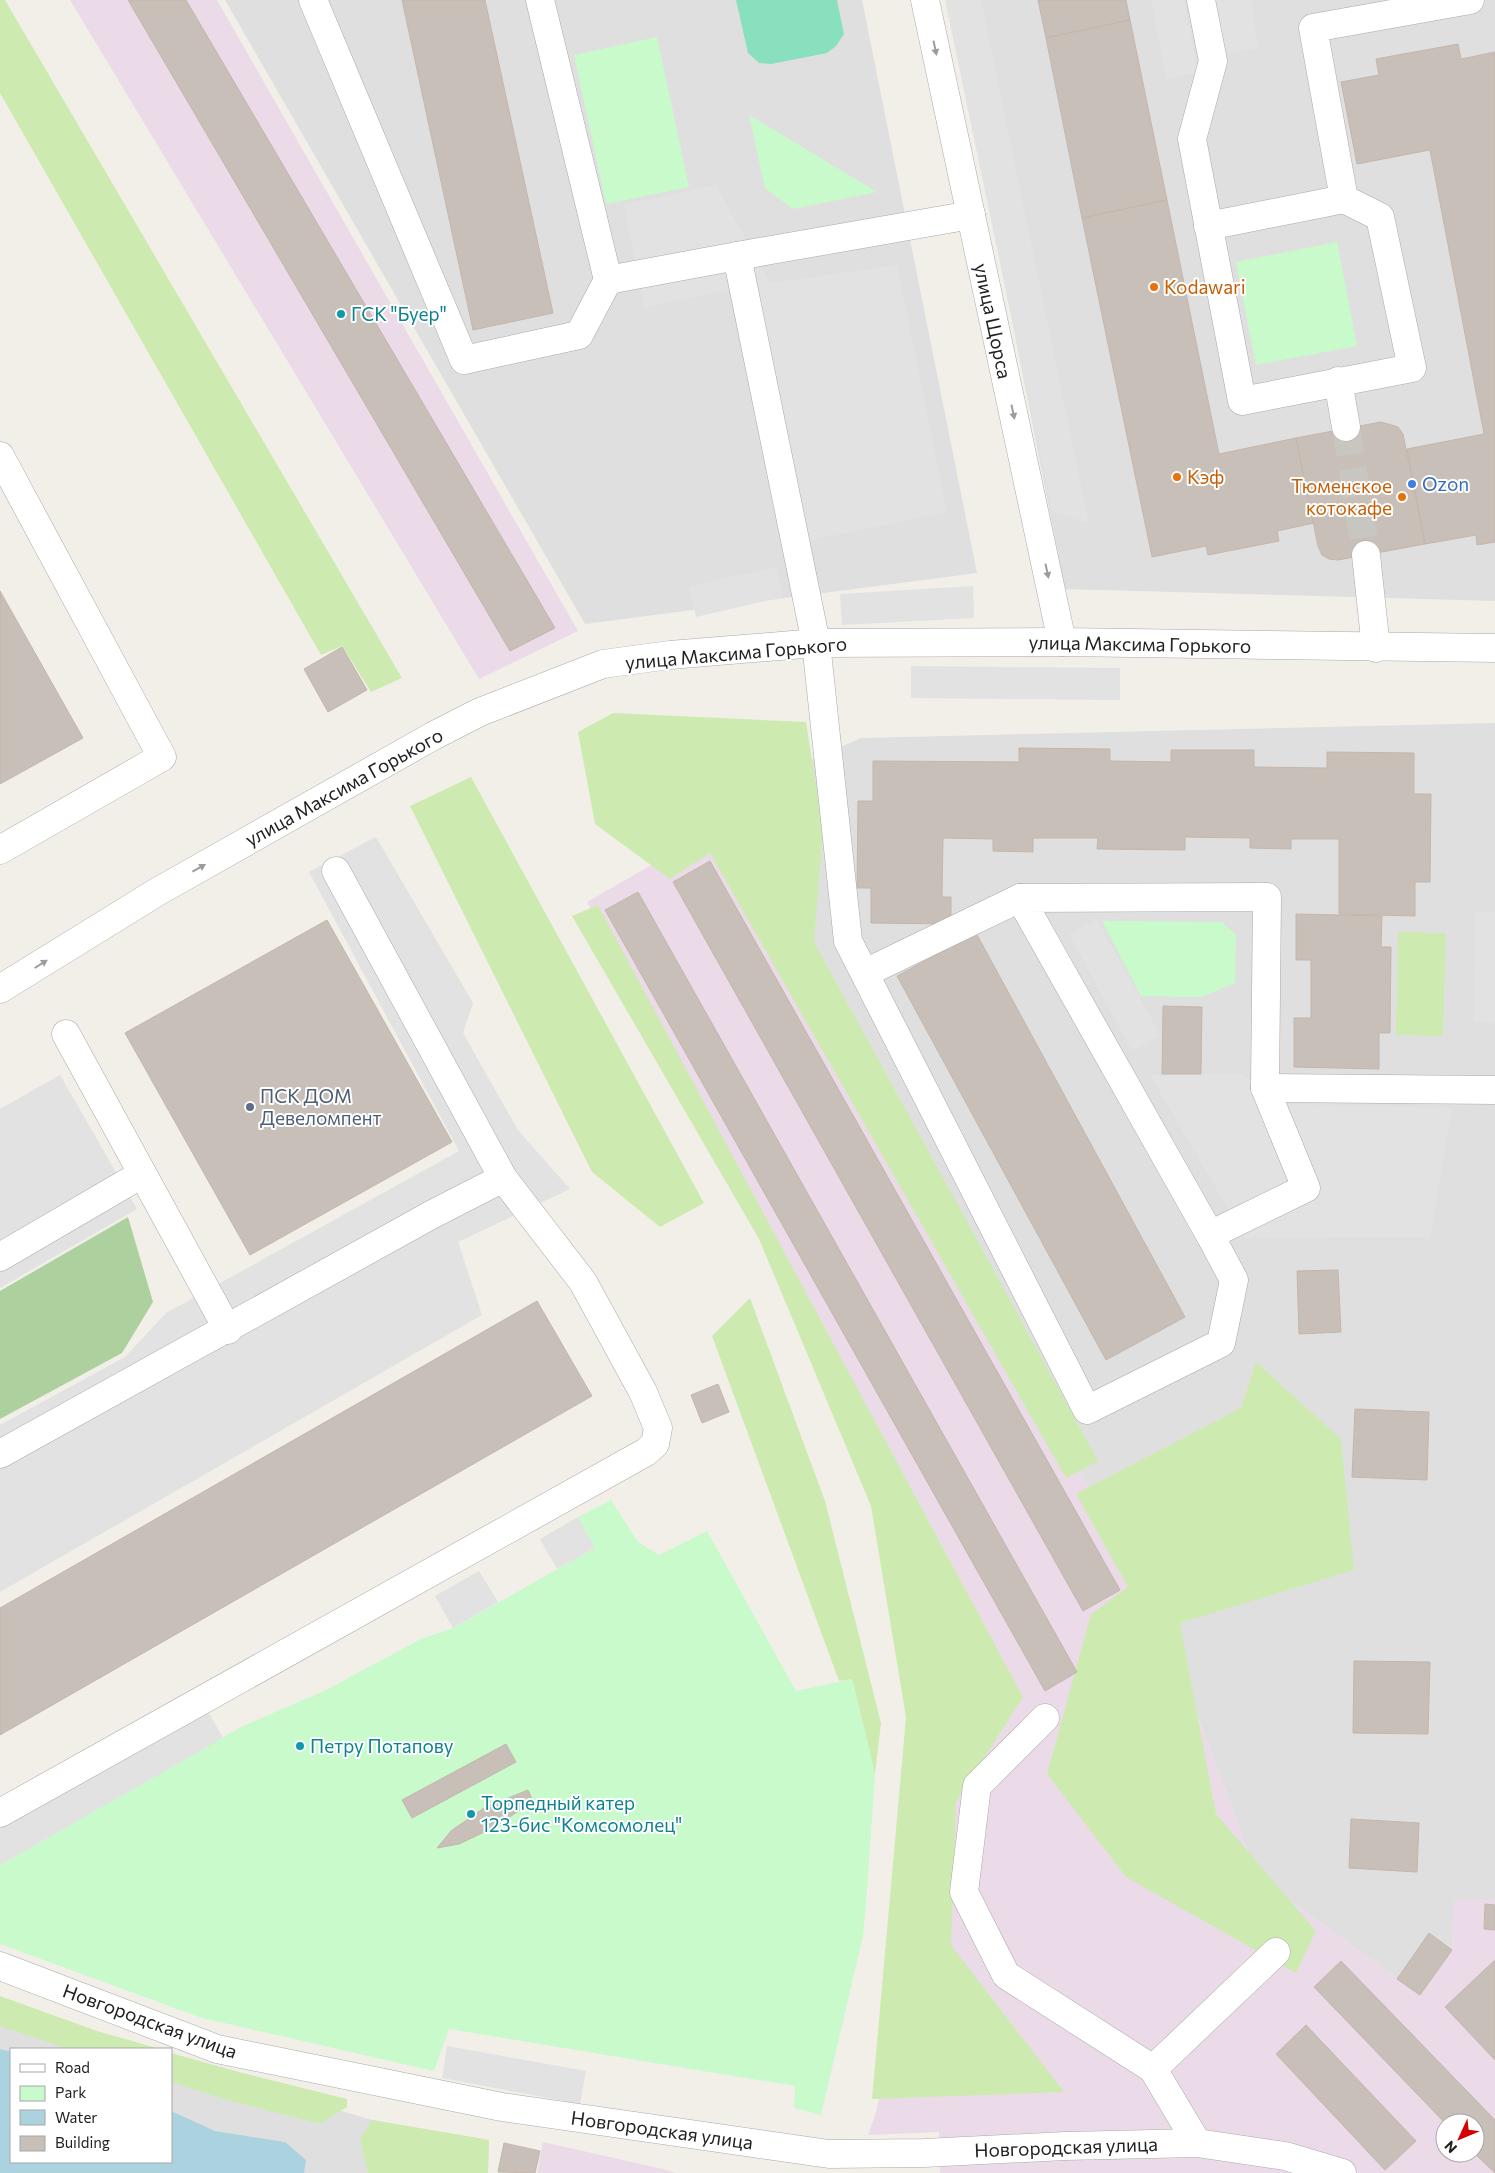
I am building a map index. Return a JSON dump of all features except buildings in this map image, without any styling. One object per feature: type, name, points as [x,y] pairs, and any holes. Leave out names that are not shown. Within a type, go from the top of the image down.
[{"type":"street","points":[[313,0],[464,360],[579,335],[608,280],[540,0]]},
{"type":"street","name":"улица Щорса","points":[[925,0],[1062,642]]},
{"type":"street","points":[[1201,0],[1213,61],[1192,139],[1208,226],[1242,401],[1412,368],[1380,217],[1344,199],[1208,226]]},
{"type":"street","points":[[1344,199],[1313,28],[1470,0]]},
{"type":"street","points":[[608,280],[971,215]]},
{"type":"street","points":[[737,256],[816,643],[848,941],[1087,1410],[1221,1343],[1234,1280],[1020,898]]},
{"type":"street","points":[[1338,381],[1346,427]]},
{"type":"street","points":[[0,456],[162,757],[0,850]]},
{"type":"street","points":[[1366,555],[1376,648]]},
{"type":"street","name":"улица Максима Горького","points":[[0,989],[157,892],[433,736],[480,712],[603,664],[670,655],[816,643],[1062,642],[1376,648],[1495,648]]},
{"type":"street","points":[[0,1813],[646,1452],[654,1444],[658,1428],[644,1392],[583,1282],[503,1178],[336,871]]},
{"type":"street","points":[[865,973],[1020,898],[1267,897],[1265,1088],[1306,1188],[1210,1235]]},
{"type":"street","points":[[66,1034],[228,1330]]},
{"type":"street","points":[[1265,1088],[1495,1090]]},
{"type":"street","points":[[0,1257],[142,1174]]},
{"type":"street","points":[[0,1454],[228,1330],[431,1214],[503,1178]]},
{"type":"street","points":[[1044,1718],[977,1786],[964,1892],[1006,1974],[1152,2069],[1197,2143]]},
{"type":"street","points":[[1152,2069],[1276,1952]]},
{"type":"street","name":"Новгородская улица","points":[[0,1966],[217,2049],[502,2107],[829,2154],[921,2163],[1065,2146],[1197,2143],[1285,2156],[1342,2173]]},
{"type":"shaded area","points":[[70,0],[217,0],[578,631],[479,679]]},
{"type":"shaded area","points":[[225,0],[862,0],[977,573],[585,624]]},
{"type":"shaded area","points":[[945,0],[981,0],[1089,524],[1052,511]]},
{"type":"shaded area","points":[[949,0],[1495,0],[1495,601],[1065,589]]},
{"type":"shaded area","points":[[1151,0],[1184,0],[1198,73],[1166,79]]},
{"type":"shaded area","points":[[1215,0],[1251,0],[1258,48],[1224,54]]},
{"type":"shaded area","points":[[716,185],[770,283],[897,265],[947,512],[788,545],[736,289],[644,307],[624,205]]},
{"type":"shaded area","points":[[776,567],[783,597],[696,617],[689,586]]},
{"type":"shaded area","points":[[973,586],[974,618],[842,625],[840,594]]},
{"type":"shaded area","points":[[911,666],[1120,668],[1120,700],[911,698]]},
{"type":"shaded area","points":[[1495,723],[1495,1899],[1455,1899],[1452,1950],[1420,1995],[1257,1877],[1171,1644],[733,818],[770,778],[861,738]]},
{"type":"shaded area","points":[[733,818],[1171,1644],[1257,1877],[1420,1995],[1452,1950],[1454,1899],[1495,1899],[1495,2173],[940,2173],[939,2132],[868,2135],[876,2112],[914,1953],[946,1553],[587,902]]},
{"type":"shaded area","points":[[376,837],[473,1003],[463,1033],[518,1130],[570,1189],[458,1242],[482,1315],[0,1592],[0,1425],[125,1357],[166,1313],[459,1151],[309,872]]},
{"type":"shaded area","points":[[1475,911],[1495,912],[1495,1023],[1474,1022]]},
{"type":"shaded area","points":[[1097,919],[1161,1036],[1132,1051],[1069,934]]},
{"type":"shaded area","points":[[1241,1074],[1285,1104],[1452,1108],[1430,1237],[1245,1238],[1150,1075]]},
{"type":"shaded area","points":[[60,1075],[137,1209],[0,1288],[0,1109]]},
{"type":"shaded area","points":[[578,1517],[595,1548],[557,1569],[540,1539]]},
{"type":"shaded area","points":[[479,1571],[498,1602],[453,1628],[435,1596]]},
{"type":"shaded area","points":[[207,1710],[223,1738],[0,1865],[0,1828]]},
{"type":"shaded area","points":[[0,2007],[128,2048],[10,2048],[10,2163],[172,2163],[172,2061],[372,2120],[489,2140],[488,2173],[0,2173]]},
{"type":"shaded area","points":[[447,2046],[586,2071],[580,2104],[442,2078]]},
{"type":"shaded area","points":[[543,2142],[663,2169],[676,2173],[537,2173]]},
{"type":"green space","points":[[0,0],[5,0],[402,678],[371,692],[342,646],[321,655],[0,93]]},
{"type":"green space","points":[[736,0],[837,0],[844,34],[836,46],[827,53],[771,64],[759,63],[748,53]]},
{"type":"green space","points":[[657,37],[689,187],[606,204],[574,55]]},
{"type":"green space","points":[[749,115],[877,192],[793,209],[765,188]]},
{"type":"green space","points":[[1337,242],[1357,346],[1256,365],[1236,262]]},
{"type":"green space","points":[[613,713],[806,722],[823,830],[814,942],[1098,1461],[1066,1478],[710,853],[670,879],[595,824],[578,732]]},
{"type":"green space","points":[[471,777],[704,1203],[660,1227],[592,1172],[410,806]]},
{"type":"green space","points":[[598,905],[1023,1697],[956,1802],[951,1945],[1064,2092],[872,2099],[906,1717],[871,1506],[759,1239],[572,916]]},
{"type":"green space","points":[[1102,921],[1222,922],[1236,935],[1235,983],[1201,997],[1141,996]]},
{"type":"green space","points":[[1398,932],[1446,933],[1443,1036],[1396,1035]]},
{"type":"green space","points":[[128,1217],[153,1302],[122,1353],[0,1419],[0,1291]]},
{"type":"green space","points":[[750,1298],[825,1501],[881,1723],[875,1774],[852,1679],[839,1681],[712,1336]]},
{"type":"green space","points":[[1256,1362],[1341,1439],[1354,1570],[1180,1623],[1216,1814],[1316,1931],[1296,1973],[1126,1877],[1047,1774],[1091,1614],[1128,1587],[1076,1494],[1241,1408]]},
{"type":"green space","points":[[611,1500],[638,1542],[659,1555],[707,1531],[796,1691],[852,1679],[875,1774],[866,1904],[863,1936],[821,2115],[794,2108],[795,2086],[449,2029],[434,2071],[202,2018],[0,1944],[0,1865],[241,1727],[324,1691],[421,1639],[453,1628],[595,1548],[578,1517]]},
{"type":"green space","points":[[0,1996],[97,2031],[156,2048],[65,2048],[0,2026]]},
{"type":"green space","points":[[172,2053],[347,2099],[347,2107],[320,2124],[227,2100],[172,2082]]},
{"type":"green space","points":[[372,2120],[489,2140],[488,2173],[368,2173],[360,2139]]},
{"type":"water","points":[[0,2049],[10,2052],[10,2163],[172,2163],[172,2111],[215,2131],[285,2142],[306,2160],[304,2173],[0,2173]]},
{"type":"tunnel","points":[[1346,427],[1366,555]]},
{"type":"place","name":"Kodawari","points":[[1154,287]]},
{"type":"place","name":"ГСК \"Буер\"","points":[[341,314]]},
{"type":"place","name":"Кэф","points":[[1177,477]]},
{"type":"place","name":"Ozon","points":[[1412,484]]},
{"type":"place","name":"Тюменское котокафе","points":[[1402,497]]},
{"type":"place","name":"ПСК ДОМ Девеломпент","points":[[250,1107]]},
{"type":"place","name":"Петру Потапову","points":[[300,1746]]},
{"type":"place","name":"Торпедный катер 123-бис \"Комсомолец\"","points":[[471,1814]]}]
